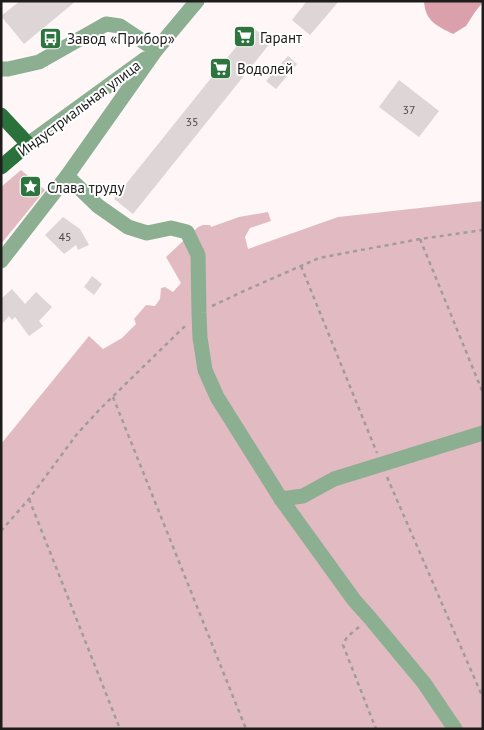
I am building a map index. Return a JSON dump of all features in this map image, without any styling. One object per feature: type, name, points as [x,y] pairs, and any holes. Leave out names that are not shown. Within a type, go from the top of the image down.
[{"type":"main road","points":[[1,115],[28,144]]},
{"type":"main road","name":"Индустриальная улица","points":[[1,166],[28,144]]},
{"type":"street","points":[[1,261],[67,176],[156,50],[197,1]]},
{"type":"street","points":[[1,69],[39,62],[106,24],[120,26],[156,50]]},
{"type":"street","name":"Индустриальная улица","points":[[28,144],[156,50]]},
{"type":"street","points":[[67,176],[98,206],[128,227],[147,233],[171,228],[187,232],[198,255],[200,338],[205,370],[217,397],[281,499],[354,600],[424,683],[454,729]]},
{"type":"street","points":[[281,499],[304,496],[334,479],[483,433]]},
{"type":"path","points":[[1,532],[29,499],[77,434],[199,313],[244,290],[319,258],[420,238],[483,230]]},
{"type":"path","points":[[420,238],[483,393]]},
{"type":"path","points":[[301,266],[381,464],[483,698]]},
{"type":"path","points":[[113,397],[246,729]]},
{"type":"path","points":[[29,499],[120,729]]},
{"type":"path","points":[[370,618],[347,637],[343,645],[376,729]]},
{"type":"shaded area","points":[[424,1],[483,2],[466,26],[453,34],[429,18]]},
{"type":"shaded area","points":[[21,170],[45,190],[1,244],[1,187]]},
{"type":"shaded area","points":[[483,201],[483,729],[1,729],[1,444],[89,336],[103,349],[122,338],[136,324],[134,319],[146,305],[155,306],[160,299],[161,288],[165,287],[173,292],[181,283],[166,257],[198,227],[203,225],[210,225],[211,227],[239,217],[268,212],[271,221],[250,228],[245,237],[248,249],[338,217]]},
{"type":"building","points":[[20,1],[76,1],[24,44],[1,16]]},
{"type":"building","points":[[307,1],[339,1],[310,35],[292,20]]},
{"type":"building","points":[[252,27],[271,42],[133,214],[114,199]]},
{"type":"building","points":[[288,56],[297,64],[276,89],[266,81]]},
{"type":"building","points":[[399,80],[439,111],[419,137],[379,107]]},
{"type":"building","points":[[63,217],[80,229],[89,245],[78,250],[76,245],[64,254],[45,235]]},
{"type":"building","points":[[92,276],[102,284],[94,295],[84,287]]},
{"type":"building","points":[[12,289],[25,304],[36,292],[52,307],[39,321],[43,326],[29,336],[15,317],[12,320],[9,316],[1,325],[1,299]]},
{"type":"place","name":"Гарант","points":[[244,37]]},
{"type":"place","name":"Завод «Прибор»","points":[[51,38]]},
{"type":"place","name":"Водолей","points":[[221,68]]},
{"type":"place","name":"Слава труду","points":[[31,187]]}]
